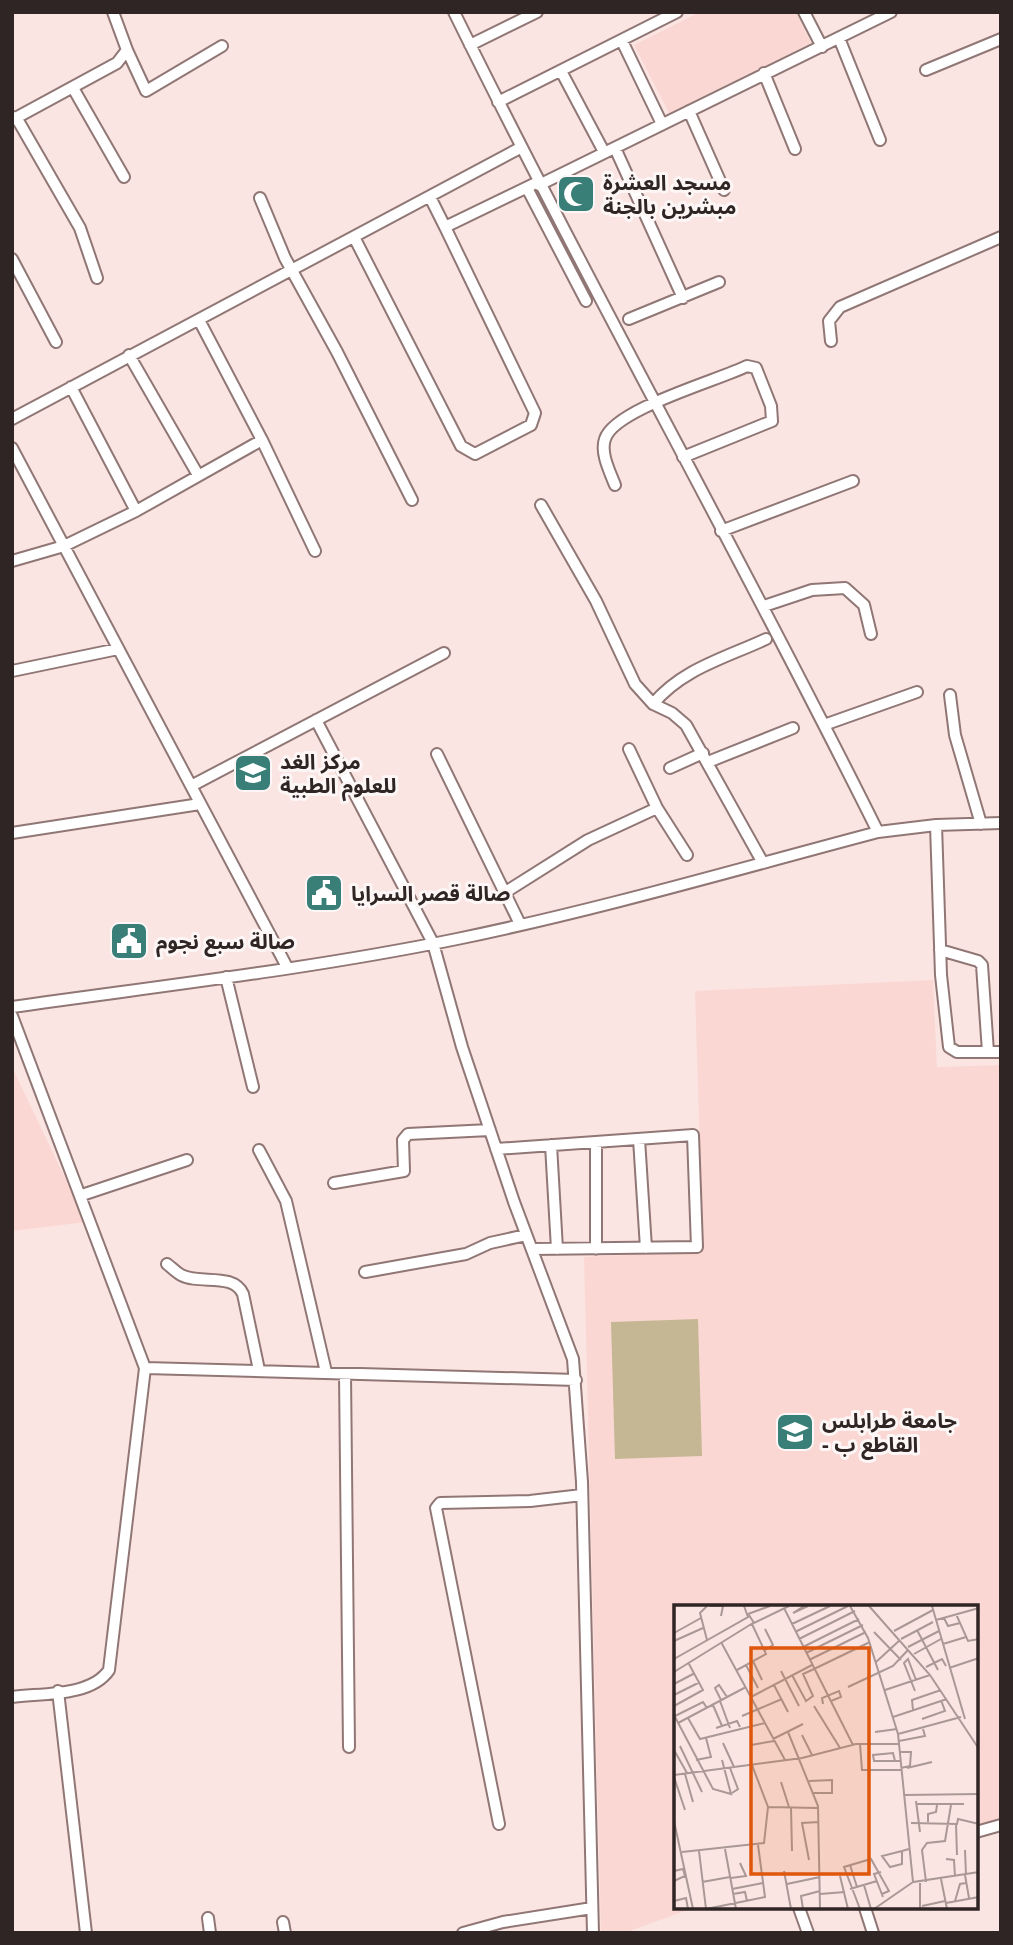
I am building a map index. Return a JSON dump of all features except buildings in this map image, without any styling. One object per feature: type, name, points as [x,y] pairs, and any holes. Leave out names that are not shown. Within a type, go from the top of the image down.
[{"type":"street","points":[[127,12],[114,15],[145,91],[222,46]]},
{"type":"street","points":[[454,12],[538,184],[617,326],[721,531],[764,606],[878,832]]},
{"type":"street","points":[[470,45],[537,12]]},
{"type":"street","points":[[498,102],[677,12]]},
{"type":"street","points":[[804,12],[822,47]]},
{"type":"street","points":[[445,227],[610,150],[887,13]]},
{"type":"street","points":[[839,38],[880,140]]},
{"type":"street","points":[[926,70],[1001,39]]},
{"type":"street","points":[[622,41],[662,124]]},
{"type":"street","points":[[97,278],[80,228],[14,118],[110,69],[127,50]]},
{"type":"street","points":[[561,71],[610,150],[683,298]]},
{"type":"street","points":[[764,73],[795,149]]},
{"type":"street","points":[[73,88],[124,177]]},
{"type":"street","points":[[689,111],[724,190]]},
{"type":"street","points":[[12,419],[520,148]]},
{"type":"street","points":[[527,188],[586,301]]},
{"type":"street","points":[[354,237],[461,446],[475,454],[531,425],[535,413],[429,197]]},
{"type":"street","points":[[260,198],[291,270],[412,500]]},
{"type":"street","points":[[831,341],[829,321],[840,307],[1001,237]]},
{"type":"street","points":[[12,259],[56,342]]},
{"type":"street","points":[[629,319],[719,282]]},
{"type":"street","points":[[200,320],[315,551]]},
{"type":"street","points":[[129,355],[198,475]]},
{"type":"street","points":[[615,485],[606,460],[604,440],[608,432],[653,401],[753,366],[758,371],[771,406],[772,421],[683,457]]},
{"type":"street","points":[[71,387],[136,512]]},
{"type":"street","points":[[12,561],[64,546],[136,512],[262,440]]},
{"type":"street","points":[[12,448],[287,967]]},
{"type":"street","points":[[721,531],[853,481]]},
{"type":"street","points":[[541,505],[596,601],[635,684],[653,704],[672,713],[686,725],[763,863]]},
{"type":"street","points":[[764,606],[812,590],[845,588],[864,605],[871,634]]},
{"type":"street","points":[[653,704],[667,687],[681,677],[766,639]]},
{"type":"street","points":[[12,671],[118,649]]},
{"type":"street","points":[[191,786],[444,653]]},
{"type":"street","points":[[824,725],[917,692]]},
{"type":"street","points":[[950,695],[955,735],[981,824]]},
{"type":"street","points":[[316,720],[433,943],[496,1149],[526,1235],[569,1342],[576,1380],[582,1495],[593,1933]]},
{"type":"street","points":[[670,768],[793,728]]},
{"type":"street","points":[[629,749],[657,808],[687,855]]},
{"type":"street","points":[[438,754],[520,924]]},
{"type":"street","points":[[12,833],[200,804]]},
{"type":"street","points":[[504,893],[578,846],[657,808]]},
{"type":"street","points":[[12,1007],[226,977],[433,943],[520,924],[878,832],[936,825],[1001,824]]},
{"type":"street","points":[[936,825],[940,950],[949,1047],[957,1052],[1001,1052]]},
{"type":"street","points":[[940,950],[978,961],[982,965],[988,1052]]},
{"type":"street","points":[[226,977],[253,1087]]},
{"type":"street","points":[[12,1016],[82,1195],[145,1368],[110,1666],[98,1683],[12,1697]]},
{"type":"street","points":[[334,1183],[404,1171],[403,1140],[408,1134],[490,1130]]},
{"type":"street","points":[[496,1149],[693,1135],[697,1247],[533,1249]]},
{"type":"street","points":[[639,1139],[646,1248]]},
{"type":"street","points":[[596,1142],[596,1249]]},
{"type":"street","points":[[551,1145],[557,1249]]},
{"type":"street","points":[[259,1150],[286,1201],[326,1372]]},
{"type":"street","points":[[82,1195],[187,1160]]},
{"type":"street","points":[[365,1272],[466,1254],[490,1243],[526,1235]]},
{"type":"street","points":[[167,1264],[181,1275],[226,1282],[239,1287],[243,1294],[259,1370]]},
{"type":"street","points":[[145,1368],[576,1380]]},
{"type":"street","points":[[345,1374],[349,1746]]},
{"type":"street","points":[[499,1824],[436,1508],[440,1503],[530,1501],[582,1495]]},
{"type":"street","points":[[58,1691],[86,1933]]},
{"type":"street","points":[[978,1831],[1001,1825]]},
{"type":"street","points":[[463,1933],[503,1922],[592,1909]]},
{"type":"street","points":[[800,1910],[808,1933]]},
{"type":"street","points":[[866,1910],[873,1933]]},
{"type":"street","points":[[208,1918],[210,1933]]},
{"type":"shaded area","points":[[700,12],[796,12],[811,43],[669,113],[634,45]]},
{"type":"shaded area","name":"جامعة طرابلس - القاطع ب","points":[[933,980],[937,1067],[1001,1065],[1001,1821],[978,1827],[978,1605],[674,1605],[674,1910],[687,1910],[624,1933],[601,1933],[584,1257],[703,1251],[695,991]]},
{"type":"shaded area","points":[[12,1067],[86,1222],[12,1231]]},
{"type":"shaded area","points":[[698,1319],[702,1456],[615,1459],[611,1322]]},
{"type":"place","name":"مسجد العشرة مبشرين بالجنة","points":[[576,194]]},
{"type":"place","name":"مركز الغد للعلوم الطبية","points":[[253,773]]},
{"type":"place","name":"صالة قصر السرايا","points":[[324,893]]},
{"type":"place","name":"صالة سبع نجوم","points":[[129,941]]},
{"type":"place","name":"جامعة طرابلس - القاطع ب","points":[[795,1432]]}]
